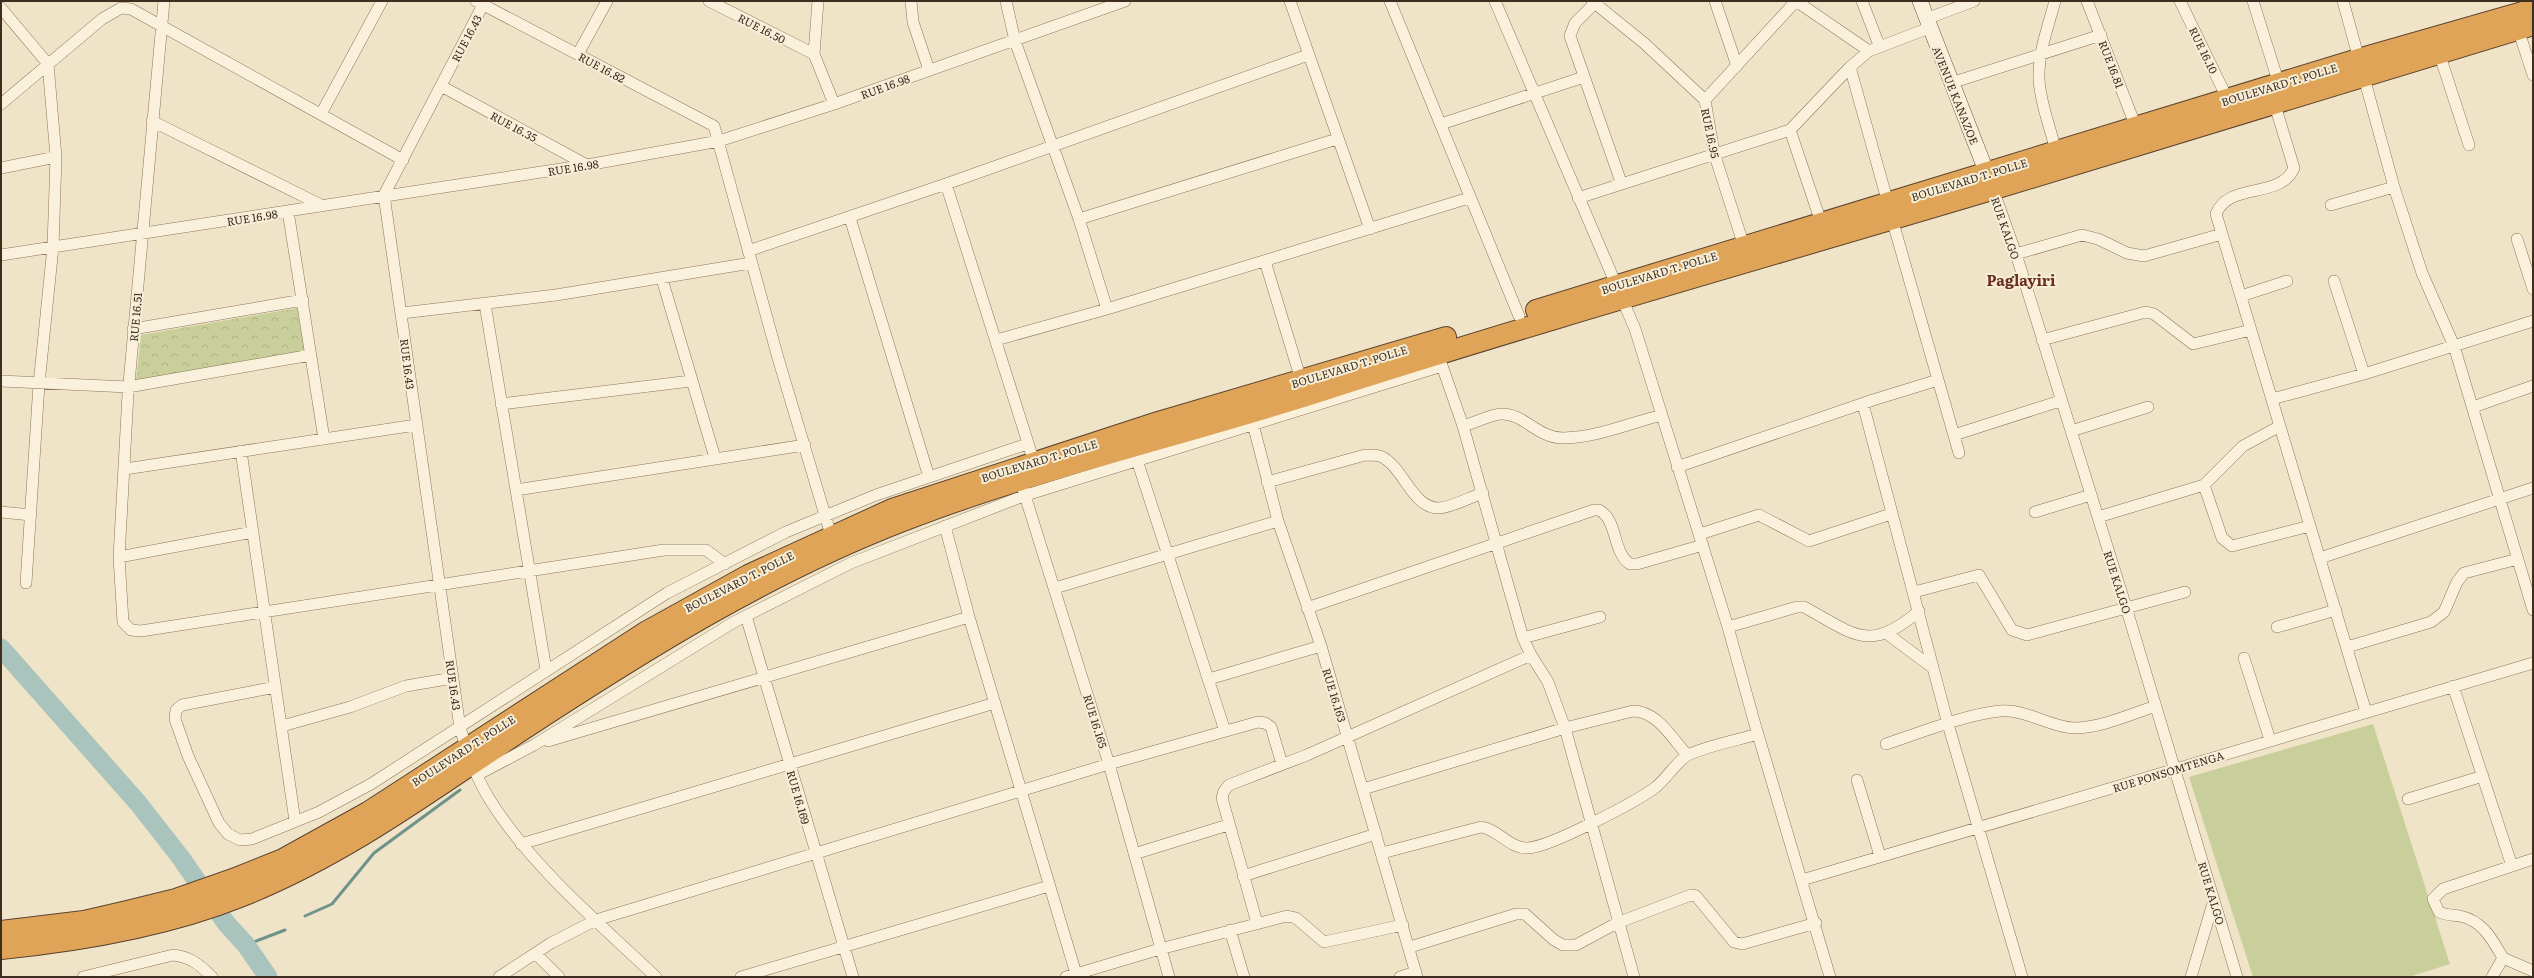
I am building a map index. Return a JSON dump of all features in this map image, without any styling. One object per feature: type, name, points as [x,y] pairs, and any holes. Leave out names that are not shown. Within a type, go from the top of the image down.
[{"type":"highway","name":"BOULEVARD T. POLLE","points":[[1250,412],[1301,380],[1519,316],[1620,292],[1990,181],[2360,67],[2533,9]]},
{"type":"highway","name":"BOULEVARD T. POLLE","points":[[2360,67],[2527,37]]},
{"type":"highway","name":"BOULEVARD T. POLLE","points":[[1990,181],[2056,152],[2136,127],[2228,100],[2276,93]]},
{"type":"highway","name":"BOULEVARD T. POLLE","points":[[472,763],[647,631],[748,576],[831,535],[892,509],[1024,477],[1250,412],[1440,360],[1744,246],[1821,222],[1890,211]]},
{"type":"highway","name":"BOULEVARD T. POLLE","points":[[179,907],[236,888],[284,859],[472,763],[663,639],[747,593],[829,552],[898,523],[1024,477]]},
{"type":"highway","points":[[1,932],[179,907]]},
{"type":"highway","points":[[1,949],[86,938],[179,907]]},
{"type":"street","name":"RUE 16.51","points":[[164,1],[160,25],[128,387],[125,469],[119,557],[123,622],[131,630],[141,631],[265,614]]},
{"type":"street","points":[[321,114],[382,1]]},
{"type":"street","points":[[578,54],[607,1]]},
{"type":"street","name":"RUE 16.50","points":[[709,1],[814,54]]},
{"type":"street","points":[[818,1],[814,54],[834,104]]},
{"type":"street","points":[[911,1],[913,22],[929,70]]},
{"type":"street","points":[[1006,1],[1015,41],[1054,146],[1079,219],[1107,309]]},
{"type":"street","name":"RUE 16.98","points":[[1,255],[587,165],[719,141],[834,104],[1015,41],[1100,6],[1125,1]]},
{"type":"street","points":[[1290,1],[1337,139],[1370,229]]},
{"type":"street","points":[[1390,1],[1441,124],[1469,198],[1519,316]]},
{"type":"street","points":[[1495,1],[1635,329],[1728,627],[1758,734],[1816,923],[1830,977]]},
{"type":"street","points":[[1715,1],[1737,66]]},
{"type":"street","points":[[1705,100],[1796,1],[1869,51]]},
{"type":"street","points":[[1862,1],[1879,45]]},
{"type":"street","name":"AVENUE KANAZOE","points":[[1920,1],[1990,181]]},
{"type":"street","points":[[1578,198],[1621,182],[1790,130],[1850,66],[1869,51],[1974,1]]},
{"type":"street","points":[[2055,1],[2041,55],[2041,91],[2056,152]]},
{"type":"street","name":"RUE 16.81","points":[[2087,1],[2136,127]]},
{"type":"street","name":"RUE 16.10","points":[[2180,1],[2228,100]]},
{"type":"street","points":[[2253,1],[2294,168],[2290,177],[2281,183],[2228,198],[2220,204],[2216,214],[2366,712]]},
{"type":"street","points":[[2343,1],[2394,187],[2422,272],[2454,346],[2501,498],[2518,559],[2530,590],[2533,610]]},
{"type":"street","name":"RUE 16.82","points":[[482,2],[714,126],[751,263],[831,535]]},
{"type":"street","name":"RUE 16.43","points":[[482,2],[441,86],[384,195],[460,728],[472,763],[489,799],[521,844],[596,920],[656,977]]},
{"type":"street","points":[[1594,2],[1575,23],[1570,36],[1621,182]]},
{"type":"street","name":"RUE 16.95","points":[[1594,2],[1644,43],[1705,100],[1714,153],[1744,246]]},
{"type":"street","points":[[1,8],[48,64],[56,157],[53,247],[39,384],[26,583]]},
{"type":"street","points":[[1,104],[114,10],[121,8],[132,9],[402,160]]},
{"type":"street","points":[[1951,83],[2101,35]]},
{"type":"street","points":[[2527,37],[2533,75]]},
{"type":"street","points":[[2439,53],[2469,145]]},
{"type":"street","points":[[748,251],[850,218],[1308,55]]},
{"type":"street","points":[[1850,66],[1959,453]]},
{"type":"street","points":[[1441,124],[1584,77]]},
{"type":"street","name":"RUE 16.35","points":[[441,86],[587,165]]},
{"type":"street","points":[[152,121],[323,206]]},
{"type":"street","points":[[1790,130],[1821,222]]},
{"type":"street","points":[[1079,219],[1337,139]]},
{"type":"street","points":[[1,168],[56,157]]},
{"type":"street","name":"RUE KALGO","points":[[1990,181],[2016,254],[2060,401],[2071,431],[2126,607],[2237,977]]},
{"type":"street","name":"RUE 16.165","points":[[946,184],[996,340],[1027,444],[1024,477],[1055,588],[1109,764],[1169,977]]},
{"type":"street","points":[[2331,205],[2394,187]]},
{"type":"street","points":[[996,340],[1107,309],[1469,198]]},
{"type":"street","points":[[288,211],[324,439]]},
{"type":"street","points":[[850,218],[929,477]]},
{"type":"street","points":[[2016,254],[2082,235],[2098,238],[2127,253],[2144,256],[2222,234]]},
{"type":"street","points":[[2517,239],[2533,289]]},
{"type":"street","points":[[1265,261],[1301,380]]},
{"type":"street","points":[[402,314],[662,279],[751,263]]},
{"type":"street","points":[[662,279],[691,382],[715,458]]},
{"type":"street","points":[[2241,296],[2287,281]]},
{"type":"street","points":[[2334,281],[2364,374]]},
{"type":"street","points":[[133,329],[303,300]]},
{"type":"street","points":[[484,304],[516,490],[528,571],[546,670]]},
{"type":"street","points":[[2042,340],[2146,312],[2154,314],[2193,344],[2251,330]]},
{"type":"street","points":[[2272,399],[2364,374],[2533,321]]},
{"type":"street","points":[[1,381],[39,384],[128,387],[311,355]]},
{"type":"street","points":[[1440,360],[1463,426],[1523,638],[1531,655],[1548,682],[1565,728],[1617,923],[1634,977]]},
{"type":"street","points":[[1677,466],[1938,380]]},
{"type":"street","points":[[501,404],[691,382]]},
{"type":"street","points":[[2473,407],[2533,386]]},
{"type":"street","points":[[1954,435],[2060,401]]},
{"type":"street","points":[[1863,404],[1919,610],[1948,724],[2022,977]]},
{"type":"street","points":[[2071,431],[2148,407]]},
{"type":"street","points":[[534,745],[746,616],[851,563],[945,526],[1024,477],[1137,460],[1250,412]]},
{"type":"street","name":"RUE 16.163","points":[[1250,412],[1278,521],[1321,646],[1417,975]]},
{"type":"street","points":[[1463,426],[1501,414],[1523,420],[1536,431],[1550,437],[1564,438],[1601,431],[1662,415]]},
{"type":"street","points":[[125,469],[416,425]]},
{"type":"street","points":[[2098,517],[2204,485],[2243,446],[2280,426]]},
{"type":"street","points":[[276,687],[182,705],[176,710],[175,719],[206,797],[219,823],[228,834],[240,840],[252,839],[343,800],[460,728],[546,670],[667,593],[825,514],[1027,444]]},
{"type":"street","points":[[516,490],[805,445]]},
{"type":"street","points":[[241,452],[295,821]]},
{"type":"street","points":[[1267,482],[1365,455],[1379,456],[1390,462],[1421,502],[1430,506],[1440,508],[1483,493]]},
{"type":"street","points":[[1137,460],[1225,731]]},
{"type":"street","points":[[2204,485],[2222,538],[2232,546],[2310,526]]},
{"type":"street","points":[[2320,558],[2533,488]]},
{"type":"street","points":[[2035,512],[2090,495]]},
{"type":"street","points":[[1307,608],[1598,510],[1606,516],[1622,556],[1630,564],[1637,564],[1703,545]]},
{"type":"street","points":[[1,512],[31,515]]},
{"type":"street","points":[[1700,534],[1759,515],[1809,541],[1892,514]]},
{"type":"street","points":[[1055,588],[1278,521]]},
{"type":"street","points":[[945,526],[969,617],[1049,886],[1073,976],[1160,949],[1256,923],[1292,916],[1324,942],[1403,925]]},
{"type":"street","points":[[119,557],[253,532]]},
{"type":"street","points":[[265,614],[528,571],[689,548],[706,550],[725,564]]},
{"type":"street","points":[[2347,647],[2431,622],[2444,612],[2457,582],[2464,573],[2518,559]]},
{"type":"street","points":[[1914,592],[1979,575],[2012,630],[2027,635],[2185,592]]},
{"type":"street","points":[[1728,627],[1797,607],[1804,608],[1848,632],[1864,636],[1886,633],[1898,627],[1919,610]]},
{"type":"street","points":[[2277,627],[2336,610]]},
{"type":"street","name":"RUE 16.169","points":[[746,616],[853,977]]},
{"type":"street","points":[[472,763],[969,617]]},
{"type":"street","points":[[1523,638],[1600,617]]},
{"type":"street","points":[[1886,633],[1933,668]]},
{"type":"street","points":[[1209,679],[1321,646]]},
{"type":"street","points":[[1256,923],[1228,825],[1222,798],[1224,791],[1229,785],[1348,736],[1531,655]]},
{"type":"street","points":[[2244,658],[2270,740]]},
{"type":"street","name":"RUE PONSOMTENGA","points":[[1802,880],[2533,662]]},
{"type":"street","points":[[282,726],[350,707],[406,686],[453,678]]},
{"type":"street","points":[[2453,686],[2512,866]]},
{"type":"street","points":[[521,844],[995,703]]},
{"type":"street","points":[[1886,744],[1948,724],[1999,711],[2017,711],[2073,728],[2100,723],[2156,706]]},
{"type":"street","points":[[1363,789],[1565,728],[1633,711],[1643,711],[1652,716],[1687,755]]},
{"type":"street","points":[[499,977],[596,920],[1109,764],[1225,731],[1265,723],[1271,726],[1282,764]]},
{"type":"street","points":[[1382,853],[1481,827],[1490,830],[1517,846],[1532,848],[1591,824],[1655,787],[1687,755],[1758,734]]},
{"type":"street","points":[[2408,799],[2483,776]]},
{"type":"street","points":[[1857,780],[1880,856]]},
{"type":"street","points":[[1134,854],[1228,825]]},
{"type":"street","points":[[1243,876],[1376,834]]},
{"type":"street","points":[[2533,859],[2438,891],[2434,899],[2439,912],[2472,920],[2489,933],[2503,958],[2533,971]]},
{"type":"street","points":[[741,977],[1049,886]]},
{"type":"street","points":[[1410,947],[1516,914],[1525,914],[1554,940],[1564,945],[1576,945],[1617,923],[1691,895],[1696,896],[1734,942],[1742,944],[1816,923]]},
{"type":"street","points":[[2191,977],[2214,900]]},
{"type":"street","points":[[1230,930],[1244,977]]},
{"type":"street","points":[[536,954],[559,977]]},
{"type":"street","points":[[83,977],[173,955],[185,956],[198,963],[212,977]]},
{"type":"street","points":[[2492,977],[2503,958]]},
{"type":"street","points":[[1400,977],[1417,975]]},
{"type":"green space","points":[[297,308],[305,351],[136,381],[141,335]]},
{"type":"green space","points":[[2373,724],[2450,964],[2409,977],[2253,977],[2189,777]]},
{"type":"waterway","points":[[1,648],[138,803],[181,858],[226,923],[246,945],[268,977]]},
{"type":"waterway","points":[[305,916],[332,904],[374,853],[460,790]]},
{"type":"waterway","points":[[246,945],[285,930]]},
{"type":"district","name":"Paglayiri","points":[[2021,279]]}]
